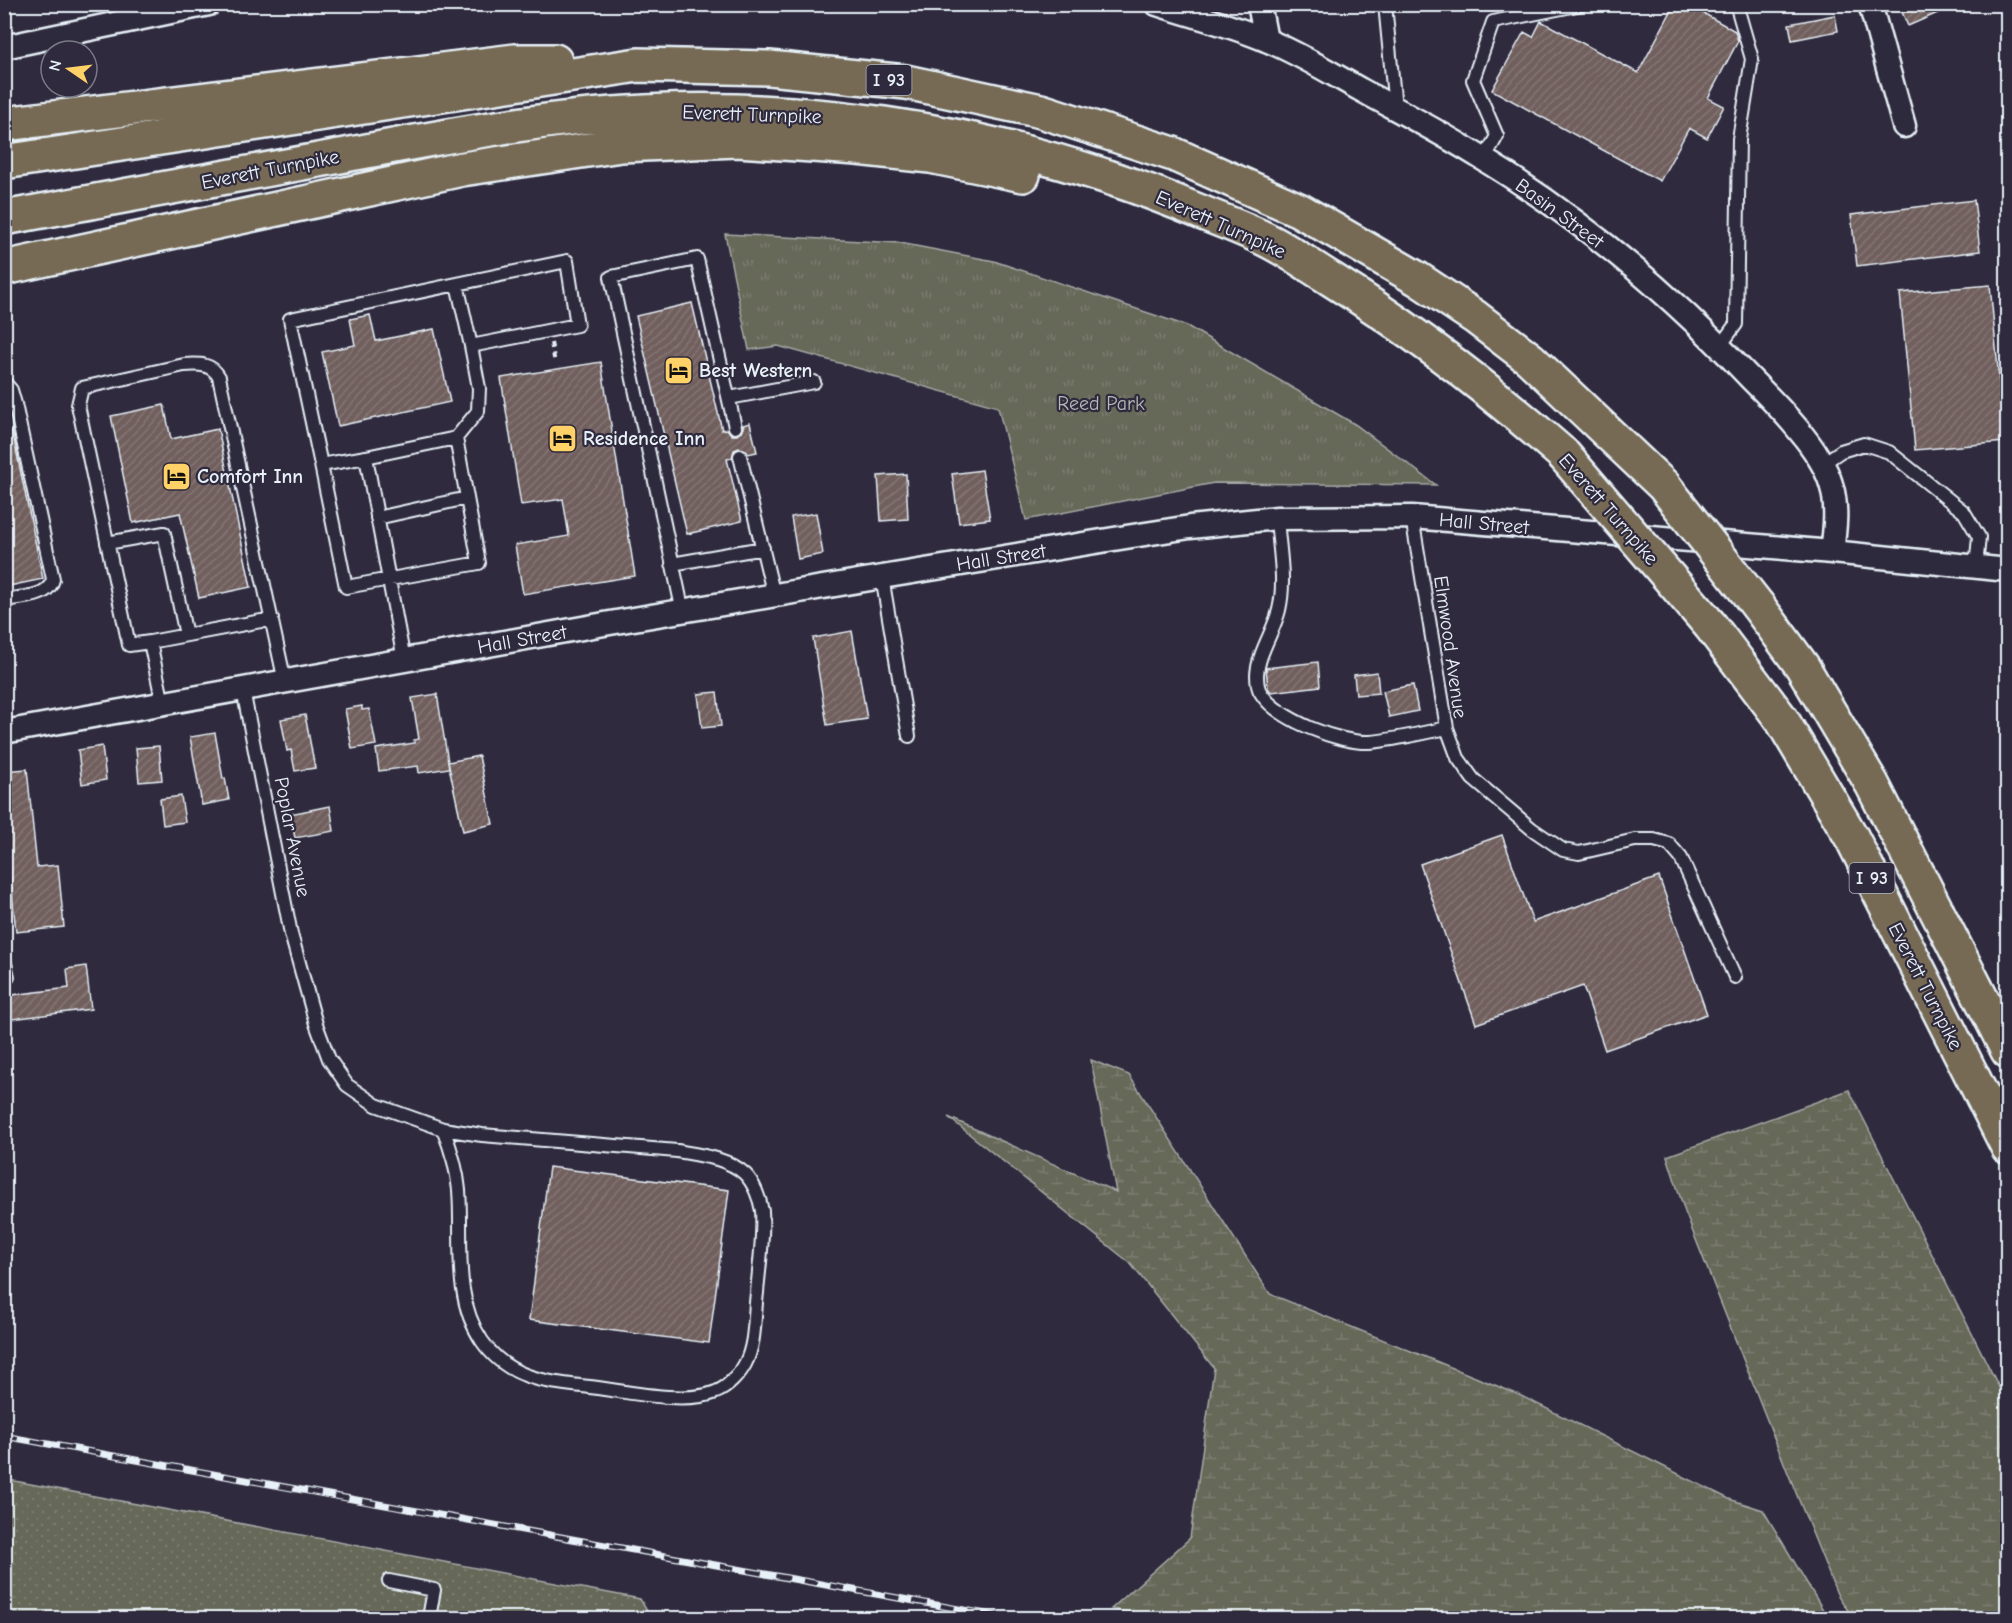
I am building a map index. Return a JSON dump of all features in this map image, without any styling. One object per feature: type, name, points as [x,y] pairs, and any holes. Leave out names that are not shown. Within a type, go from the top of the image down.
[{"type":"highway","points":[[4,123],[515,61],[569,60],[638,65]]},
{"type":"highway","name":"I 93","points":[[4,162],[638,65],[769,68],[906,82],[1041,111],[1173,154],[1299,210],[1418,279],[1475,317],[1530,359],[1664,486],[1802,666],[1872,784],[2007,1051]]},
{"type":"highway","name":"Everett Turnpike","points":[[4,218],[413,142],[527,124],[641,112],[710,110],[849,118],[962,136],[1074,166],[1155,193],[1266,240],[1384,312],[1512,409],[1563,454],[1710,625],[1782,720],[1852,838],[2007,1147]]},
{"type":"highway","points":[[4,268],[462,169],[621,145],[737,140],[857,148],[930,156],[1042,179],[1266,240]]},
{"type":"street","points":[[4,47],[209,4]]},
{"type":"street","name":"Basin Street","points":[[1157,4],[1266,40],[1395,108],[1484,159],[1611,249],[1720,346],[1776,404],[1822,464],[1831,482],[1835,499],[1836,520],[1832,552]]},
{"type":"street","points":[[1259,4],[1266,40]]},
{"type":"street","points":[[1870,4],[1904,126]]},
{"type":"street","name":"Hall Street","points":[[4,732],[882,577],[1190,527],[1277,518],[1412,517],[1832,552],[2007,570]]},
{"type":"lane","points":[[1384,4],[1395,108]]},
{"type":"lane","points":[[1484,159],[1497,136],[1473,80],[1493,22],[1582,4]]},
{"type":"lane","points":[[1720,346],[1736,324],[1739,139],[1752,59],[1737,7],[1732,4]]},
{"type":"lane","points":[[683,612],[611,277],[697,259],[735,427]]},
{"type":"lane","points":[[456,438],[479,563],[346,587],[290,319],[567,261],[577,325],[471,346]]},
{"type":"lane","points":[[321,465],[456,438],[478,411],[479,388],[457,284]]},
{"type":"lane","points":[[272,619],[129,645],[78,405],[82,388],[184,365],[199,364],[215,371],[219,378],[272,619],[285,682]]},
{"type":"lane","points":[[4,382],[11,390],[15,404],[53,579],[51,586],[45,592],[4,600]]},
{"type":"lane","points":[[729,398],[814,382]]},
{"type":"lane","points":[[1822,464],[1841,451],[1863,444],[1889,452],[1964,512],[1978,537],[1976,567]]},
{"type":"lane","points":[[740,456],[774,596]]},
{"type":"lane","points":[[366,457],[404,660]]},
{"type":"lane","points":[[377,518],[467,498]]},
{"type":"lane","name":"Elmwood Avenue","points":[[1277,518],[1282,591],[1279,611],[1257,675],[1259,691],[1269,704],[1283,714],[1329,736],[1350,741],[1369,742],[1447,728],[1412,517]]},
{"type":"lane","points":[[107,543],[164,533],[186,635]]},
{"type":"lane","points":[[672,564],[763,548]]},
{"type":"lane","points":[[882,577],[909,736]]},
{"type":"lane","points":[[150,642],[164,704]]},
{"type":"lane","name":"Poplar Avenue","points":[[243,690],[291,934],[328,1059],[347,1085],[376,1105],[443,1129],[482,1135],[677,1151],[708,1156],[732,1165],[746,1175],[756,1189],[763,1230],[752,1344],[745,1364],[735,1378],[719,1391],[701,1397],[679,1397],[553,1383],[509,1369],[497,1359],[470,1321],[463,1293],[459,1190],[453,1153],[443,1129]]},
{"type":"lane","points":[[1447,728],[1458,758],[1473,779],[1532,829],[1563,850],[1580,853],[1635,840],[1654,840],[1669,844],[1681,858],[1735,977]]},
{"type":"lane","points":[[4,958],[8,977]]},
{"type":"lane","points":[[389,1581],[434,1590],[429,1618]]},
{"type":"green space","name":"Reed Park","points":[[725,234],[900,243],[994,261],[1187,326],[1356,425],[1436,485],[1214,483],[1026,520],[998,407],[778,346],[749,350]]},
{"type":"green space","points":[[1091,1060],[1129,1075],[1270,1294],[1517,1394],[1729,1499],[1763,1510],[1828,1618],[1163,1618],[1111,1609],[1190,1538],[1214,1368],[1130,1263],[948,1117],[1116,1192]]},
{"type":"green space","points":[[1849,1090],[2007,1403],[2007,1618],[1853,1618],[1837,1594],[1788,1473],[1685,1212],[1667,1156]]},
{"type":"green space","points":[[4,1479],[640,1599],[651,1618],[5,1618]]},
{"type":"building","points":[[1675,4],[1687,4],[1735,31],[1738,41],[1708,98],[1724,106],[1707,138],[1689,128],[1660,181],[1492,90],[1524,32],[1533,37],[1541,21],[1638,73]]},
{"type":"building","points":[[1918,4],[1958,4],[1908,26],[1902,12]]},
{"type":"building","points":[[1835,15],[1838,31],[1792,40],[1789,24]]},
{"type":"building","points":[[1974,200],[1980,251],[1857,266],[1851,215]]},
{"type":"building","points":[[1990,285],[2005,442],[1915,450],[1900,293]]},
{"type":"building","name":"Best Western","points":[[692,303],[722,430],[727,429],[732,435],[737,435],[743,430],[743,425],[750,423],[757,452],[748,454],[746,450],[739,448],[734,450],[732,458],[727,459],[742,521],[687,534],[636,316]]},
{"type":"building","points":[[370,315],[376,341],[434,329],[450,402],[338,426],[322,352],[355,345],[350,319]]},
{"type":"building","name":"Residence Inn","points":[[601,362],[635,576],[523,594],[515,545],[569,536],[563,499],[521,505],[501,378]]},
{"type":"building","name":"Comfort Inn","points":[[164,405],[171,439],[218,429],[251,587],[199,598],[180,513],[133,523],[111,416]]},
{"type":"building","points":[[4,430],[12,430],[43,579],[4,587]]},
{"type":"building","points":[[982,470],[990,519],[959,523],[952,474]]},
{"type":"building","points":[[906,474],[908,519],[881,521],[878,476]]},
{"type":"building","points":[[816,513],[823,554],[798,559],[791,517]]},
{"type":"building","points":[[852,631],[867,719],[827,725],[813,638]]},
{"type":"building","points":[[1318,662],[1320,686],[1271,692],[1268,688],[1266,668]]},
{"type":"building","points":[[1377,672],[1379,693],[1356,695],[1354,675]]},
{"type":"building","points":[[1413,685],[1418,711],[1389,717],[1383,691]]},
{"type":"building","points":[[717,692],[721,726],[702,728],[698,694]]},
{"type":"building","points":[[437,694],[449,768],[419,773],[418,766],[379,771],[376,749],[415,743],[414,740],[419,739],[412,698]]},
{"type":"building","points":[[362,706],[362,710],[369,709],[376,745],[352,749],[345,709]]},
{"type":"building","points":[[305,715],[315,768],[295,771],[291,750],[287,751],[281,719]]},
{"type":"building","points":[[215,733],[229,800],[202,805],[190,737]]},
{"type":"building","points":[[102,746],[106,780],[82,784],[78,750]]},
{"type":"building","points":[[159,746],[162,780],[139,782],[136,748]]},
{"type":"building","points":[[479,756],[493,824],[463,831],[448,762]]},
{"type":"building","points":[[27,769],[37,867],[58,865],[64,927],[16,932],[4,815],[4,771]]},
{"type":"building","points":[[181,796],[185,822],[163,825],[160,799]]},
{"type":"building","points":[[330,806],[334,831],[295,838],[290,814]]},
{"type":"building","points":[[1502,835],[1533,922],[1659,877],[1707,1014],[1605,1050],[1583,986],[1476,1024],[1420,864]]},
{"type":"building","points":[[86,966],[91,1009],[4,1020],[4,996],[69,988],[67,969]]},
{"type":"building","points":[[549,1167],[729,1190],[709,1343],[529,1320]]},
{"type":"railway","points":[[4,1436],[1008,1618]]},
{"type":"place","name":"Best Western","points":[[678,370]]},
{"type":"place","name":"Residence Inn","points":[[562,438]]},
{"type":"place","name":"Comfort Inn","points":[[176,476]]}]
